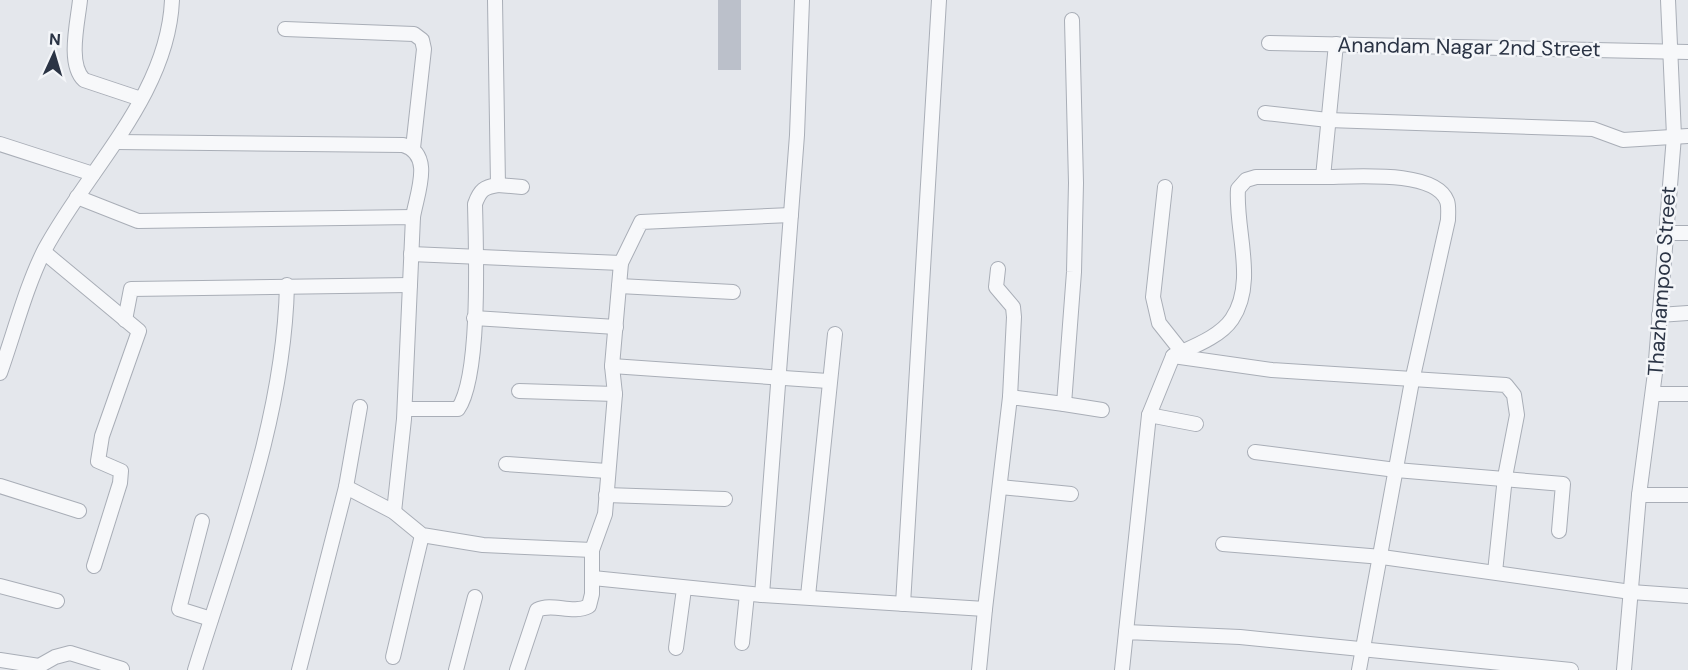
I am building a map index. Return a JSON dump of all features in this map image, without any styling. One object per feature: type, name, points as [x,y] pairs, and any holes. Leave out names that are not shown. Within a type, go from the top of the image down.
[{"type":"street","points":[[80,0],[75,56],[79,75],[84,80],[141,99]]},
{"type":"street","points":[[0,373],[44,252],[77,197],[117,142],[141,99],[163,50],[172,17],[172,0]]},
{"type":"street","points":[[495,0],[498,185]]},
{"type":"street","points":[[762,595],[791,215],[802,0]]},
{"type":"street","points":[[903,604],[939,0]]},
{"type":"street","name":"Thazhampoo Street","points":[[1624,670],[1640,495],[1653,394],[1664,232],[1681,136],[1669,51],[1668,0]]},
{"type":"street","points":[[1064,404],[1074,272],[1076,205],[1072,20]]},
{"type":"street","points":[[285,29],[414,34],[422,40],[413,148]]},
{"type":"street","name":"Anandam Nagar 2nd Street","points":[[1269,43],[1688,52]]},
{"type":"street","points":[[1323,177],[1336,44]]},
{"type":"street","points":[[1265,113],[1328,120],[1593,129],[1623,140],[1681,136]]},
{"type":"street","points":[[117,142],[403,145],[413,148],[419,154],[422,165],[413,217],[405,409],[401,464],[394,512]]},
{"type":"street","points":[[0,144],[93,174]]},
{"type":"street","points":[[1122,670],[1149,415],[1177,354],[1203,342],[1231,320],[1241,298],[1244,275],[1238,189],[1246,180],[1256,177],[1413,178],[1436,188],[1447,200],[1448,220],[1412,381],[1382,557],[1359,670]]},
{"type":"street","points":[[405,409],[444,411],[458,409],[464,400],[472,358],[476,257],[475,204],[480,191],[487,186],[522,187]]},
{"type":"street","points":[[1165,187],[1154,297],[1159,323],[1177,354]]},
{"type":"street","points":[[77,197],[138,221],[413,217]]},
{"type":"street","points":[[517,670],[537,610],[543,607],[584,609],[592,601],[592,550],[605,514],[615,394],[612,366],[621,263],[640,222],[791,215]]},
{"type":"street","points":[[1664,232],[1688,233]]},
{"type":"street","points":[[44,252],[139,330],[102,436],[98,461],[121,471],[120,483],[94,566]]},
{"type":"street","points":[[411,254],[621,263]]},
{"type":"street","points":[[979,670],[1010,398],[1014,317],[1013,307],[996,287],[998,269]]},
{"type":"street","points":[[125,320],[131,290],[287,285],[410,285]]},
{"type":"street","points":[[195,670],[264,448],[286,320],[287,285]]},
{"type":"street","points":[[619,286],[733,292]]},
{"type":"street","points":[[1659,315],[1688,313]]},
{"type":"street","points":[[474,318],[616,327]]},
{"type":"street","points":[[808,596],[828,381],[835,334]]},
{"type":"street","points":[[1177,354],[1272,370],[1412,381],[1506,385],[1514,395],[1517,405],[1505,477],[1495,573]]},
{"type":"street","points":[[612,366],[828,381]]},
{"type":"street","points":[[519,391],[615,394]]},
{"type":"street","points":[[1653,394],[1688,394]]},
{"type":"street","points":[[1010,398],[1102,410]]},
{"type":"street","points":[[299,670],[346,487],[360,406]]},
{"type":"street","points":[[1149,415],[1196,424]]},
{"type":"street","points":[[1254,452],[1396,470],[1505,477],[1563,484],[1559,531]]},
{"type":"street","points":[[506,464],[607,471]]},
{"type":"street","points":[[0,486],[79,512]]},
{"type":"street","points":[[346,487],[394,512],[422,535],[483,545],[592,550]]},
{"type":"street","points":[[1000,487],[1071,494]]},
{"type":"street","points":[[606,495],[725,499]]},
{"type":"street","points":[[1640,495],[1688,495]]},
{"type":"street","points":[[202,521],[179,609],[211,619]]},
{"type":"street","points":[[393,657],[422,535]]},
{"type":"street","points":[[1223,544],[1382,557],[1631,592],[1688,596]]},
{"type":"street","points":[[593,578],[747,594],[808,596],[985,609]]},
{"type":"street","points":[[0,586],[57,601]]},
{"type":"street","points":[[676,648],[684,589]]},
{"type":"street","points":[[741,643],[747,594]]},
{"type":"street","points":[[456,670],[475,597]]},
{"type":"street","points":[[1126,632],[1240,637],[1570,670]]},
{"type":"street","points":[[2,664],[39,666],[61,654],[70,653],[122,669]]},
{"type":"building","points":[[718,0],[741,0],[741,70],[718,70]]}]
